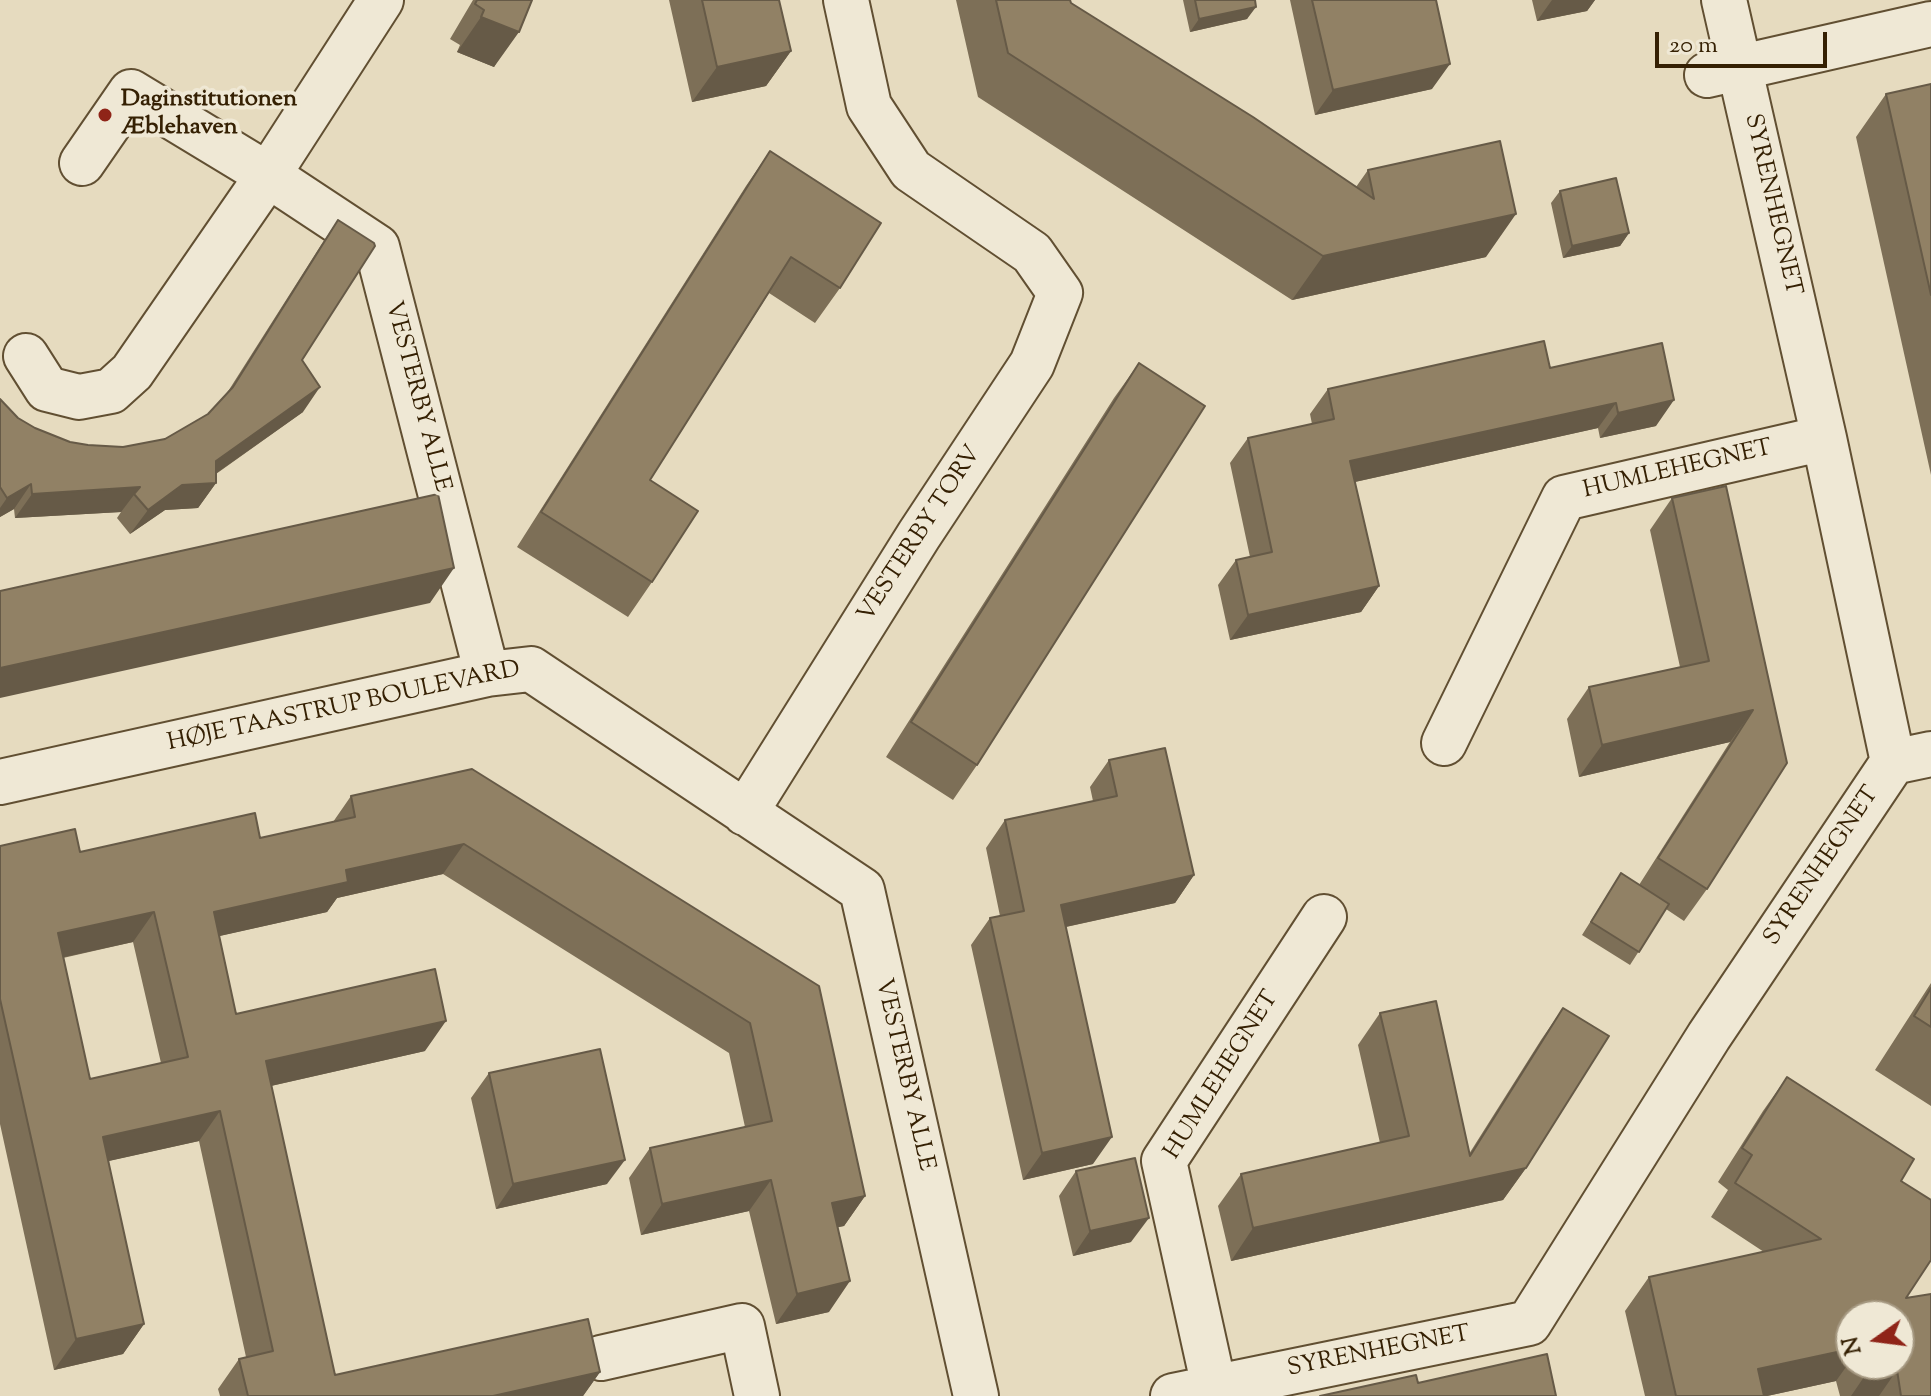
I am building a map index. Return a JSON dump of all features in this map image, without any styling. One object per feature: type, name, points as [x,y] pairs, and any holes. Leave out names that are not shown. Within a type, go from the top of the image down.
[{"type":"street","points":[[26,356],[47,389],[79,397],[111,391],[132,372],[268,175],[381,0]]},
{"type":"street","name":"VESTERBY TORV","points":[[745,813],[919,535],[1032,364],[1060,293],[1032,253],[911,170],[869,106],[846,0]]},
{"type":"street","name":"SYRENHEGNET","points":[[1194,1392],[1529,1323],[1702,1047],[1912,758],[1723,71],[1724,0]]},
{"type":"street","points":[[1723,71],[1931,24]]},
{"type":"street","name":"VESTERBY ALLE","points":[[82,163],[131,92],[268,175],[377,247],[487,674]]},
{"type":"street","name":"HUMLEHEGNET","points":[[1444,743],[1564,498],[1824,438]]},
{"type":"street","name":"HØJE TAASTRUP BOULEVARD","points":[[0,782],[487,674],[531,669],[745,813]]},
{"type":"street","name":"VESTERBY ALLE","points":[[745,813],[862,890],[976,1396]]},
{"type":"street","name":"HUMLEHEGNET","points":[[1194,1392],[1164,1161],[1324,917]]},
{"type":"street","points":[[601,1358],[742,1326],[757,1396]]},
{"type":"building","points":[[477,0],[532,0],[519,32],[481,17],[484,10],[475,4]]},
{"type":"building","points":[[702,0],[779,0],[791,51],[717,67]]},
{"type":"building","points":[[996,0],[1070,0],[1374,199],[1368,170],[1500,141],[1516,214],[1323,256],[1008,53]]},
{"type":"building","points":[[1195,0],[1255,0],[1256,7],[1199,19]]},
{"type":"building","points":[[1312,0],[1436,0],[1450,64],[1333,90]]},
{"type":"building","points":[[1931,84],[1931,295],[1886,94]]},
{"type":"building","points":[[770,151],[881,223],[840,288],[791,257],[650,480],[698,511],[652,582],[541,512]]},
{"type":"building","points":[[1616,178],[1629,233],[1572,246],[1560,191]]},
{"type":"building","points":[[338,220],[375,246],[302,360],[320,387],[216,461],[216,483],[182,485],[148,510],[134,494],[140,487],[32,494],[31,484],[7,498],[0,487],[0,399],[18,418],[70,442],[123,447],[165,439],[208,414],[233,387]]},
{"type":"building","points":[[1544,341],[1550,368],[1662,343],[1674,400],[1618,413],[1616,403],[1350,461],[1379,586],[1248,615],[1236,560],[1272,552],[1248,438],[1334,419],[1328,389]]},
{"type":"building","points":[[1139,363],[1205,406],[977,765],[911,722]]},
{"type":"building","points":[[1726,486],[1787,763],[1707,889],[1658,858],[1753,710],[1602,745],[1589,687],[1709,661],[1672,498]]},
{"type":"building","points":[[438,494],[454,568],[0,668],[0,591]]},
{"type":"building","points":[[1165,748],[1194,875],[1061,905],[1112,1137],[1042,1153],[990,918],[1024,911],[1005,820],[1117,796],[1109,760]]},
{"type":"building","points":[[472,769],[819,986],[865,1196],[832,1203],[850,1281],[797,1294],[771,1180],[662,1204],[650,1148],[772,1121],[750,1023],[464,844],[346,870],[348,882],[214,912],[236,1014],[435,969],[446,1021],[266,1061],[335,1375],[588,1319],[600,1372],[493,1396],[248,1396],[239,1359],[273,1351],[220,1111],[103,1137],[144,1324],[76,1339],[0,999],[0,846],[75,829],[80,852],[255,813],[260,838],[355,817],[351,796]],"holes":[[[154,912],[188,1057],[90,1079],[58,933]]]},
{"type":"building","points":[[1621,873],[1669,904],[1639,952],[1591,922]]},
{"type":"building","points":[[1931,988],[1931,1027],[1914,1016]]},
{"type":"building","points":[[1436,1001],[1470,1156],[1563,1008],[1609,1036],[1526,1168],[1253,1228],[1241,1174],[1409,1136],[1380,1013]]},
{"type":"building","points":[[600,1049],[625,1160],[513,1184],[489,1073]]},
{"type":"building","points":[[1787,1077],[1914,1159],[1901,1181],[1931,1200],[1931,1260],[1906,1298],[1931,1294],[1931,1396],[1901,1396],[1899,1380],[1915,1380],[1915,1300],[1835,1300],[1835,1352],[1758,1369],[1764,1396],[1676,1396],[1649,1277],[1821,1239],[1735,1183],[1752,1155],[1742,1148]]},
{"type":"building","points":[[1135,1158],[1149,1218],[1090,1231],[1076,1171]]},
{"type":"building","points":[[1547,1354],[1556,1396],[1320,1396],[1416,1375],[1418,1383]]},
{"type":"place","name":"Daginstitutionen Æblehaven","points":[[105,115]]}]
